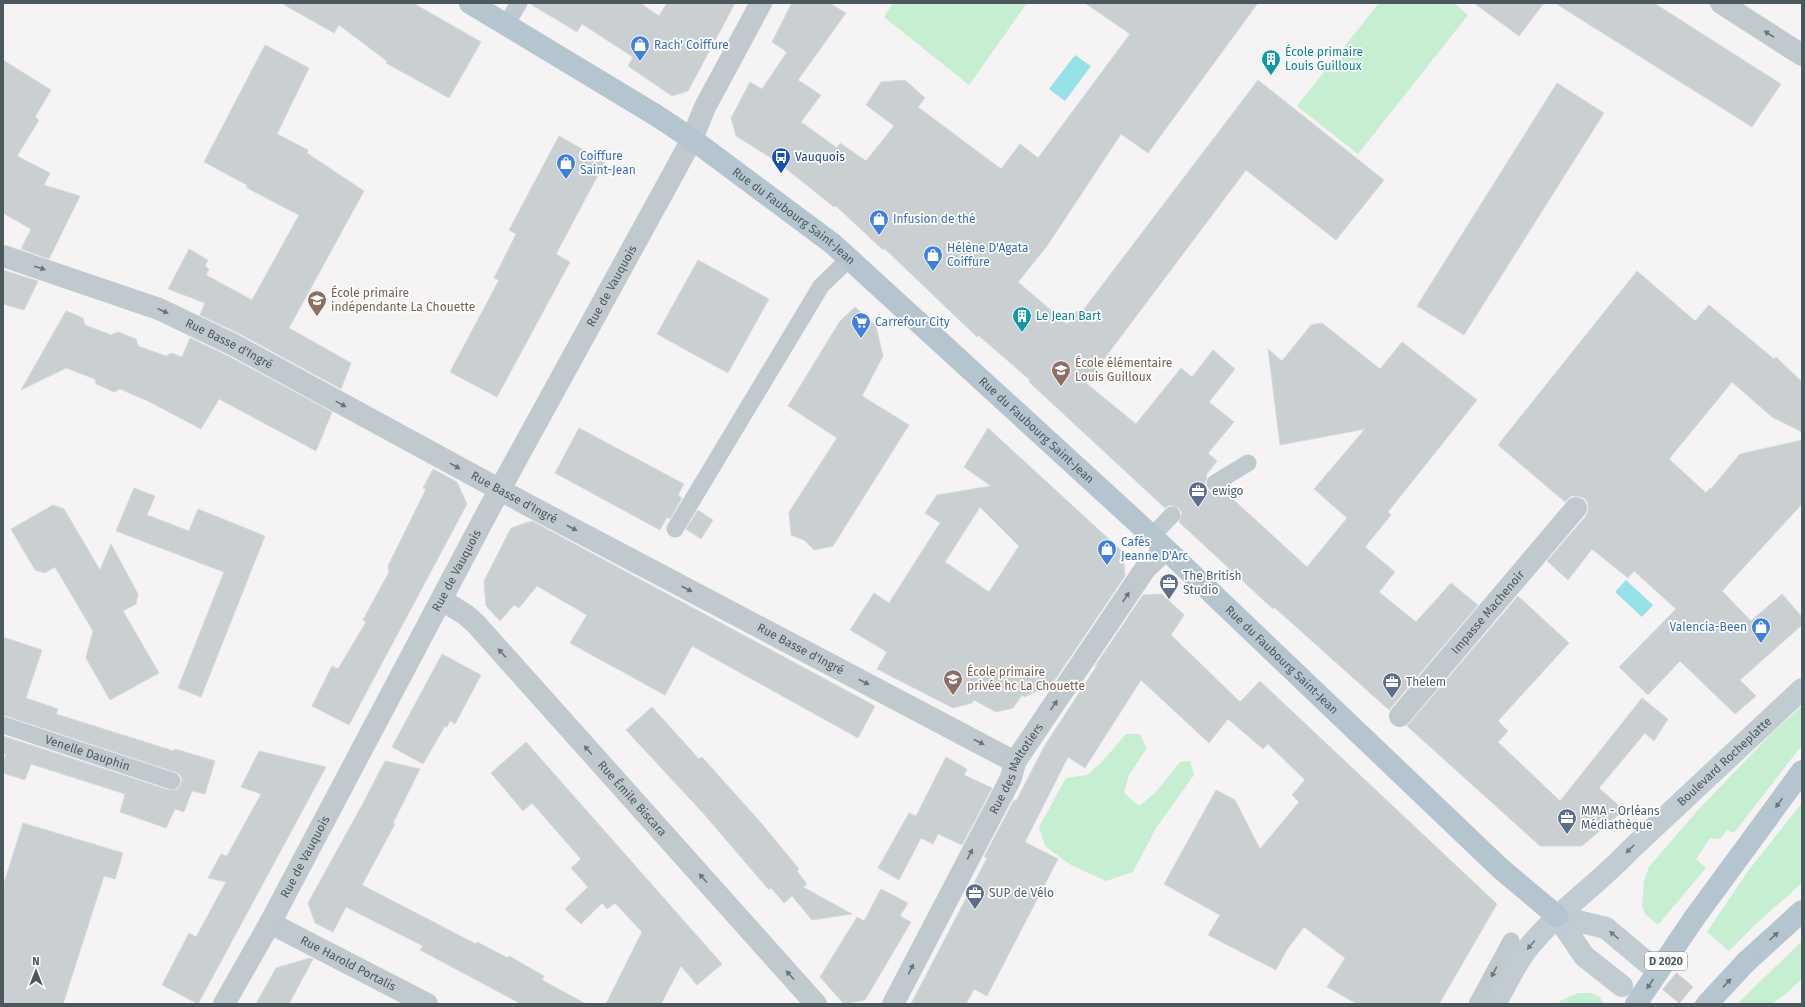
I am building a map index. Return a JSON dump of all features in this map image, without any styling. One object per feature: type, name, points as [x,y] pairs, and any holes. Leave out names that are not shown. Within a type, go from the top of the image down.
[{"type":"main road","name":"Rue du Faubourg Saint-Jean","points":[[470,3],[692,139],[827,240],[1158,543],[1501,869],[1557,916],[1584,956],[1622,986]]},
{"type":"main road","name":"Boulevard Rocheplatte","points":[[1495,1004],[1527,949],[1557,916],[1614,867],[1630,850],[1802,689]]},
{"type":"main road","name":"D 2020","points":[[1636,1004],[1695,917],[1802,771]]},
{"type":"main road","points":[[1707,1004],[1746,962],[1802,911]]},
{"type":"main road","name":"Rue du Faubourg Saint-Jean","points":[[1557,916],[1606,928],[1644,960]]},
{"type":"street","name":"Rue de Vauquois","points":[[224,1004],[270,923],[488,511],[501,490],[692,139],[705,107],[761,3]]},
{"type":"street","points":[[1721,3],[1802,55]]},
{"type":"street","name":"Rue Basse d'Ingré","points":[[3,256],[159,309],[260,359],[501,490],[1015,762]]},
{"type":"street","name":"Impasse Machenoir","points":[[1397,720],[1576,508]]},
{"type":"street","name":"Rue des Maltotiers","points":[[893,1004],[1011,778],[1015,762],[1145,569],[1158,543]]},
{"type":"street","name":"Rue Émile Biscara","points":[[442,600],[466,615],[476,624],[816,1004]]},
{"type":"street","name":"Rue Harold Portalis","points":[[270,923],[427,1004]]},
{"type":"lane","points":[[506,25],[519,3]]},
{"type":"lane","points":[[675,529],[821,286],[849,259]]},
{"type":"lane","points":[[1215,483],[1248,463]]},
{"type":"lane","points":[[1158,543],[1172,515]]},
{"type":"lane","name":"Venelle Dauphin","points":[[3,725],[172,781]]},
{"type":"lane","points":[[1477,1004],[1511,941]]},
{"type":"green space","points":[[893,3],[1027,3],[969,85],[884,17]]},
{"type":"green space","points":[[1379,3],[1454,3],[1468,15],[1358,154],[1297,106]]},
{"type":"green space","points":[[1802,706],[1802,745],[1734,833],[1727,830],[1720,839],[1710,838],[1696,859],[1706,868],[1658,925],[1645,914],[1642,905],[1644,881],[1649,867],[1696,812],[1774,731]]},
{"type":"green space","points":[[1126,734],[1140,734],[1147,748],[1129,775],[1124,793],[1139,806],[1155,793],[1180,762],[1190,761],[1194,775],[1156,828],[1133,872],[1106,881],[1071,865],[1045,846],[1039,827],[1066,778],[1087,775],[1101,763]]},
{"type":"green space","points":[[1802,803],[1802,883],[1756,924],[1729,951],[1707,932],[1748,871]]},
{"type":"green space","points":[[1802,941],[1802,979],[1772,1004],[1742,1004],[1739,1002]]},
{"type":"green space","points":[[1578,993],[1591,993],[1600,997],[1603,1004],[1558,1004],[1560,1001]]},
{"type":"water","points":[[1075,55],[1091,66],[1065,101],[1049,89]]},
{"type":"water","points":[[1626,580],[1653,605],[1642,617],[1615,592]]},
{"type":"building","points":[[281,3],[413,3],[481,42],[449,98],[386,63],[387,61],[339,25],[334,33]]},
{"type":"building","points":[[529,3],[640,3],[659,16],[667,3],[735,3],[688,91],[672,96],[628,66],[633,57],[582,24],[577,32]]},
{"type":"building","points":[[792,3],[829,3],[846,13],[798,80],[821,95],[801,122],[837,148],[840,143],[866,161],[894,126],[866,105],[881,82],[905,80],[925,98],[918,107],[1001,169],[1020,144],[1038,158],[1130,34],[1085,3],[1258,3],[1148,153],[1121,134],[1047,246],[1018,282],[1067,324],[1077,311],[1081,313],[1258,80],[1384,180],[1336,240],[1246,170],[1086,383],[1136,424],[1181,368],[1192,377],[1213,350],[1235,369],[1209,402],[1234,422],[1208,453],[1217,461],[1206,475],[1206,488],[1210,492],[1215,493],[1223,490],[1307,567],[1347,518],[1314,489],[1365,429],[1280,445],[1268,349],[1282,361],[1311,325],[1322,323],[1380,369],[1402,342],[1477,400],[1388,512],[1391,515],[1365,547],[1395,572],[1379,592],[1416,622],[1451,583],[1478,605],[1389,710],[1274,607],[1273,609],[1179,522],[1182,513],[1179,508],[1170,505],[1165,508],[1029,382],[1030,380],[978,335],[977,337],[884,248],[883,250],[836,206],[834,207],[779,163],[736,136],[731,118],[750,82],[762,89],[787,52],[772,42]]},
{"type":"building","points":[[1474,3],[1544,3],[1519,36]]},
{"type":"building","points":[[1555,3],[1654,3],[1781,84],[1752,127]]},
{"type":"building","points":[[265,45],[309,68],[277,134],[308,150],[307,153],[364,191],[289,328],[351,363],[341,389],[240,334],[200,315],[205,303],[168,289],[189,249],[208,260],[205,266],[209,269],[206,275],[252,300],[299,215],[247,188],[247,185],[204,162]]},
{"type":"building","points":[[3,60],[51,90],[35,117],[39,120],[17,156],[50,173],[44,185],[80,196],[49,259],[21,249],[31,229],[3,213]]},
{"type":"building","points":[[1557,83],[1604,113],[1464,335],[1417,306]]},
{"type":"building","points":[[559,136],[605,162],[556,254],[570,262],[497,397],[450,372],[499,280],[494,278],[516,234],[509,230]]},
{"type":"building","points":[[698,260],[769,299],[728,373],[657,334]]},
{"type":"building","points":[[3,270],[38,281],[24,310],[3,304]]},
{"type":"building","points":[[1637,271],[1695,321],[1709,305],[1774,359],[1776,357],[1802,382],[1802,432],[1772,417],[1732,382],[1669,459],[1706,493],[1740,454],[1802,440],[1802,504],[1722,591],[1751,621],[1782,594],[1802,617],[1802,625],[1740,680],[1756,696],[1735,714],[1680,661],[1648,695],[1619,667],[1676,609],[1634,571],[1628,578],[1592,549],[1568,580],[1547,561],[1586,516],[1588,503],[1584,498],[1578,496],[1571,496],[1565,502],[1498,445]]},
{"type":"building","points":[[855,307],[876,326],[883,356],[862,396],[909,425],[833,546],[814,550],[804,540],[791,535],[789,512],[837,438],[788,406],[840,321]]},
{"type":"building","points":[[66,311],[83,318],[85,325],[111,335],[118,332],[136,339],[138,346],[166,356],[171,353],[182,357],[190,338],[228,356],[332,412],[316,451],[219,399],[201,429],[148,401],[120,389],[114,392],[96,384],[95,379],[66,368],[21,390]]},
{"type":"building","points":[[579,428],[684,484],[678,495],[682,498],[670,519],[667,517],[660,530],[555,473]]},
{"type":"building","points":[[988,428],[1123,552],[1125,576],[1052,684],[1024,697],[1022,695],[1013,708],[996,712],[974,700],[972,703],[953,708],[877,669],[887,652],[850,630],[874,593],[889,603],[940,523],[925,513],[937,495],[991,486],[964,467]],"holes":[[[980,507],[1019,546],[989,592],[945,562]]]},
{"type":"building","points":[[433,469],[457,482],[467,504],[349,725],[312,706],[332,666],[338,669],[366,622],[363,620],[389,572],[388,566],[426,489],[423,488]]},
{"type":"building","points":[[134,488],[155,496],[147,515],[189,531],[198,509],[265,536],[201,697],[178,688],[224,572],[116,531]]},
{"type":"building","points":[[53,505],[64,509],[100,570],[111,544],[138,594],[136,604],[123,611],[159,673],[110,700],[86,658],[93,631],[55,567],[45,573],[35,570],[11,529]]},
{"type":"building","points":[[698,510],[713,520],[701,539],[686,529]]},
{"type":"building","points":[[532,521],[875,706],[858,738],[692,646],[665,695],[570,643],[587,615],[537,586],[519,608],[514,605],[500,621],[486,606],[484,581],[511,528]]},
{"type":"building","points":[[1162,594],[1184,615],[1171,635],[1240,702],[1260,681],[1497,904],[1439,1004],[1357,1004],[1327,987],[1345,958],[1304,927],[1286,951],[1276,970],[1208,935],[1220,915],[1164,884],[1216,790],[1235,800],[1260,849],[1299,802],[1292,795],[1305,780],[1268,744],[1263,749],[1228,719],[1209,743],[1141,680],[1085,768],[1068,757],[1025,842],[1058,859],[987,996],[974,989],[966,1004],[911,1004],[987,858],[984,857],[1014,800],[1016,801],[1045,745],[1098,664],[1095,666],[1143,595]]},
{"type":"building","points":[[1518,596],[1569,643],[1498,721],[1508,731],[1498,742],[1560,801],[1642,698],[1668,719],[1654,741],[1645,733],[1599,788],[1624,810],[1582,846],[1540,846],[1407,726]]},
{"type":"building","points":[[3,637],[42,650],[26,698],[58,709],[56,714],[174,751],[175,749],[215,761],[205,794],[192,791],[184,812],[175,809],[166,828],[120,812],[125,794],[31,764],[25,780],[3,773],[3,761],[6,754],[3,754],[3,736],[169,790],[178,789],[182,779],[180,775],[175,772],[3,715]]},
{"type":"building","points":[[442,654],[481,675],[455,724],[450,721],[447,727],[445,726],[423,764],[392,747]]},
{"type":"building","points":[[652,707],[699,759],[702,757],[762,824],[799,869],[797,871],[807,884],[803,887],[852,914],[812,920],[792,896],[784,903],[771,888],[769,890],[703,813],[626,730]]},
{"type":"building","points":[[526,742],[722,964],[697,985],[681,966],[661,1004],[606,1004],[642,932],[615,903],[607,909],[602,903],[581,924],[565,909],[588,887],[571,868],[581,859],[532,803],[523,811],[491,773]]},
{"type":"building","points":[[259,751],[326,767],[198,1004],[162,985],[189,933],[196,937],[226,882],[208,878],[221,854],[227,856],[261,794],[241,787]]},
{"type":"building","points":[[946,757],[967,769],[964,775],[992,788],[962,845],[938,834],[933,844],[921,838],[899,880],[878,868],[909,813],[916,816]]},
{"type":"building","points":[[385,761],[420,769],[393,823],[395,824],[362,885],[476,944],[477,942],[508,958],[509,956],[544,976],[542,980],[586,1004],[521,1004],[420,950],[423,946],[346,907],[333,932],[315,923],[308,903]]},
{"type":"building","points":[[23,823],[123,853],[115,879],[104,876],[63,1004],[3,1004],[3,886]]},
{"type":"building","points":[[881,889],[908,903],[900,916],[911,922],[865,1000],[844,1004],[820,977],[857,917],[864,921]]},
{"type":"building","points":[[310,958],[313,959],[289,1004],[256,1004],[276,968]]},
{"type":"tunnel","points":[[1644,960],[1697,1004]]},
{"type":"place","name":"Rach' Coiffure","points":[[640,62]]},
{"type":"place","name":"École primaire Louis Guilloux","points":[[1271,76]]},
{"type":"place","name":"Vauquois","points":[[781,174]]},
{"type":"place","name":"Coiffure Saint-Jean","points":[[566,180]]},
{"type":"place","name":"Infusion de thé","points":[[879,236]]},
{"type":"place","name":"Hélène D'Agata Coiffure","points":[[933,272]]},
{"type":"place","name":"École primaire indépendante La Chouette","points":[[317,317]]},
{"type":"place","name":"Le Jean Bart","points":[[1022,333]]},
{"type":"place","name":"Carrefour City","points":[[861,339]]},
{"type":"place","name":"École élémentaire Louis Guilloux","points":[[1061,387]]},
{"type":"place","name":"ewigo","points":[[1198,508]]},
{"type":"place","name":"Cafés Jeanne D'Arc","points":[[1107,566]]},
{"type":"place","name":"The British Studio","points":[[1169,600]]},
{"type":"place","name":"Valencia-Been","points":[[1761,644]]},
{"type":"place","name":"École primaire privée hc La Chouette","points":[[953,696]]},
{"type":"place","name":"Thelem","points":[[1392,699]]},
{"type":"place","name":"MMA - Orléans Médiathèque","points":[[1567,835]]},
{"type":"place","name":"SUP de Vélo","points":[[975,910]]}]
